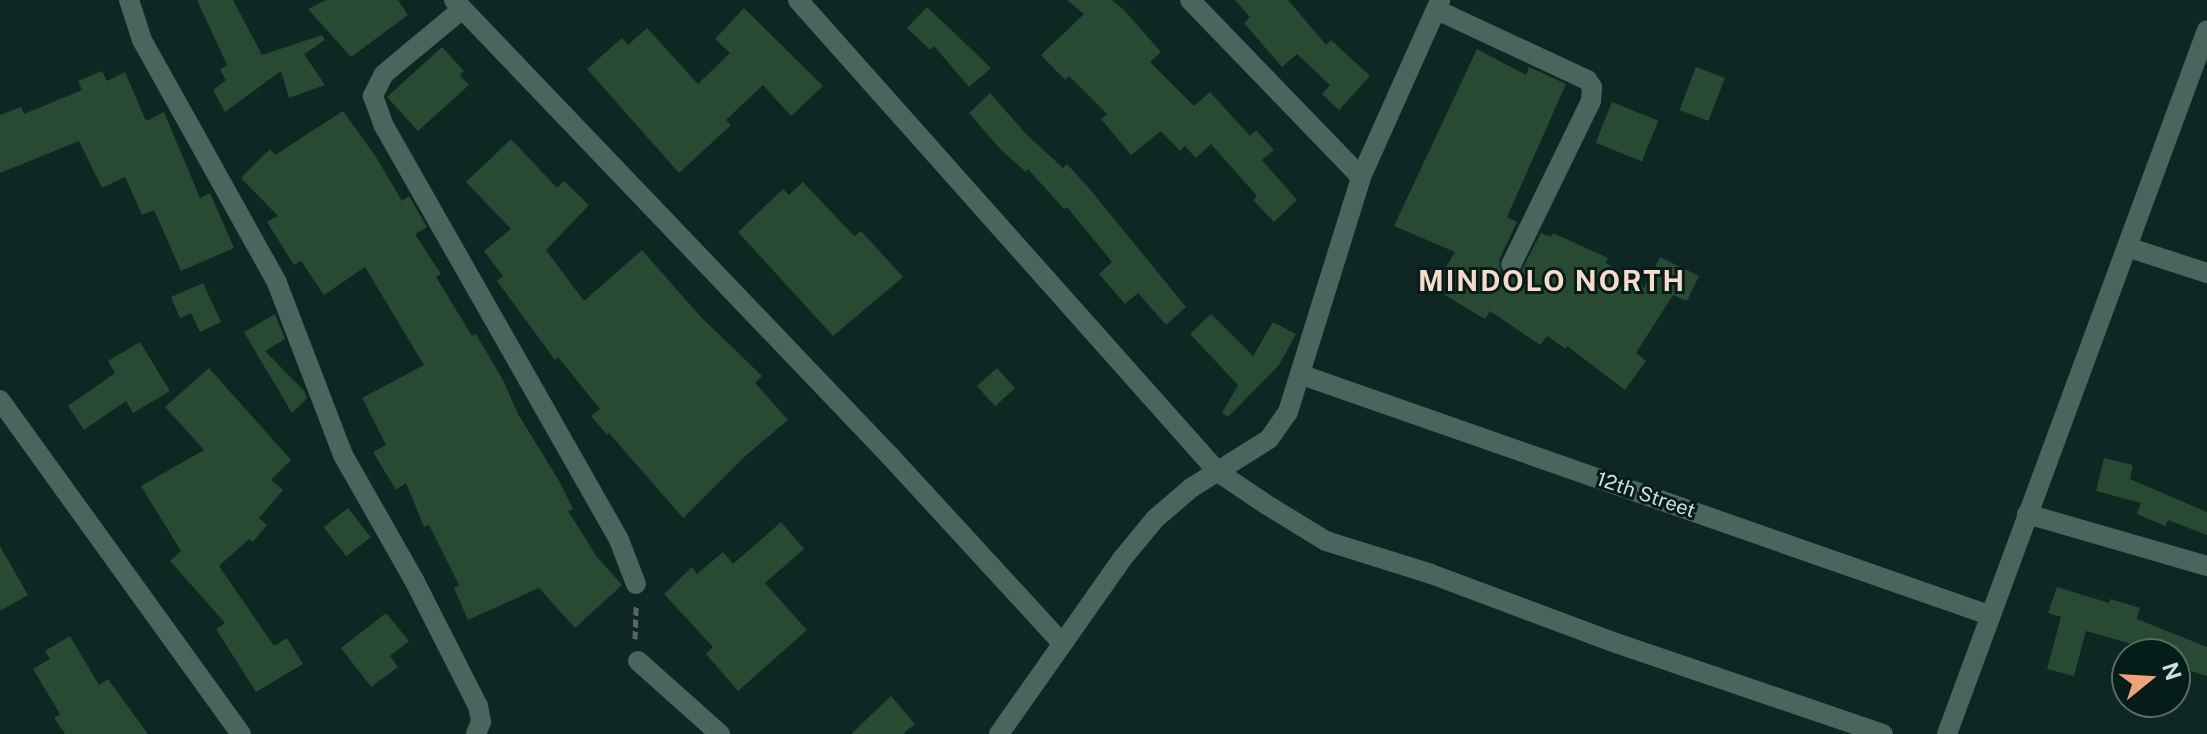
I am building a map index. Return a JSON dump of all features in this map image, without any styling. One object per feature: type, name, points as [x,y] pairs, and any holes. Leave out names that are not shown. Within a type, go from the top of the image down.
[{"type":"street","points":[[129,0],[142,40],[277,283],[343,455],[414,580],[478,706],[481,722],[476,734]]},
{"type":"street","points":[[798,0],[1218,472],[1326,541],[1431,574],[1613,642],[1883,734]]},
{"type":"street","points":[[1190,0],[1361,177]]},
{"type":"street","points":[[636,591],[619,540],[384,126],[373,96],[384,74],[457,5],[693,247],[1063,644]]},
{"type":"street","points":[[999,734],[1122,559],[1155,519],[1191,488],[1269,439],[1288,412],[1361,177],[1438,5],[1587,80],[1592,87],[1591,101],[1511,265]]},
{"type":"street","points":[[1947,734],[2207,30]]},
{"type":"street","points":[[2127,247],[2207,273]]},
{"type":"street","name":"12th Street","points":[[1302,375],[1989,615]]},
{"type":"street","points":[[0,400],[241,734]]},
{"type":"street","points":[[2027,514],[2207,566]]},
{"type":"street","points":[[638,661],[720,734]]},
{"type":"path","points":[[636,591],[634,638],[638,661]]},
{"type":"building","points":[[197,0],[233,0],[262,55],[322,35],[325,40],[304,54],[325,85],[289,98],[281,71],[225,112],[213,90],[226,80],[220,70],[227,65]]},
{"type":"building","points":[[326,0],[398,0],[408,15],[351,57],[308,9]]},
{"type":"building","points":[[1067,0],[1112,0],[1124,10],[1161,52],[1150,62],[1194,106],[1210,92],[1250,136],[1256,130],[1274,150],[1262,160],[1297,200],[1274,222],[1253,200],[1257,196],[1211,144],[1196,158],[1185,146],[1180,151],[1161,131],[1131,155],[1101,119],[1107,114],[1069,76],[1065,80],[1041,55],[1084,14]]},
{"type":"building","points":[[1235,0],[1288,0],[1326,45],[1331,40],[1370,76],[1339,110],[1322,94],[1330,85],[1297,54],[1282,67],[1244,23],[1250,17]]},
{"type":"building","points":[[927,7],[991,68],[969,87],[934,46],[930,50],[907,28]]},
{"type":"building","points":[[744,8],[823,86],[791,116],[763,85],[726,120],[731,125],[679,173],[587,69],[622,38],[628,45],[647,28],[698,84],[730,53],[715,39]]},
{"type":"building","points":[[442,47],[464,71],[460,75],[469,85],[418,131],[387,97]]},
{"type":"building","points":[[1477,49],[1526,75],[1529,67],[1566,84],[1507,217],[1517,222],[1499,260],[1501,273],[1511,278],[1519,275],[1541,233],[1551,237],[1553,233],[1608,258],[1606,263],[1644,288],[1660,257],[1699,276],[1687,301],[1673,295],[1636,353],[1646,361],[1625,390],[1567,346],[1566,349],[1547,336],[1540,345],[1490,311],[1485,319],[1433,288],[1455,252],[1394,226]]},
{"type":"building","points":[[1696,67],[1725,78],[1708,121],[1680,110]]},
{"type":"building","points":[[102,71],[107,81],[125,72],[146,121],[164,112],[200,198],[210,193],[234,248],[181,271],[154,210],[142,215],[125,177],[102,188],[79,141],[0,173],[0,115],[21,107],[24,114],[82,90],[78,81]]},
{"type":"building","points":[[990,93],[1026,134],[1063,168],[1067,164],[1186,307],[1166,325],[1138,293],[1125,304],[1099,274],[1112,262],[1067,207],[1064,209],[1028,169],[1026,172],[1001,150],[969,113]]},
{"type":"building","points":[[1612,102],[1658,121],[1642,162],[1596,143]]},
{"type":"building","points":[[343,111],[402,201],[409,196],[427,227],[415,234],[441,274],[436,277],[472,336],[476,334],[504,382],[518,414],[573,509],[568,511],[597,557],[622,585],[575,628],[539,588],[468,620],[454,588],[459,585],[429,525],[424,527],[406,483],[396,490],[373,452],[386,445],[362,398],[424,365],[365,267],[324,295],[301,261],[294,265],[267,222],[278,216],[241,178],[270,149],[275,155]]},
{"type":"building","points":[[511,139],[557,188],[564,181],[589,205],[546,250],[584,301],[642,250],[700,316],[762,376],[755,383],[788,420],[742,459],[683,518],[591,416],[600,409],[558,357],[555,360],[497,281],[503,276],[484,251],[511,229],[466,182]]},
{"type":"building","points":[[803,182],[854,236],[861,231],[903,277],[833,336],[738,232],[783,189],[789,195]]},
{"type":"building","points":[[203,283],[221,322],[200,332],[191,313],[180,318],[171,297]]},
{"type":"building","points":[[275,314],[285,339],[265,351],[304,391],[307,398],[292,413],[244,332]]},
{"type":"building","points":[[1211,314],[1253,356],[1273,322],[1296,334],[1279,365],[1228,417],[1222,413],[1238,385],[1190,334]]},
{"type":"building","points":[[140,342],[170,391],[133,413],[126,401],[84,430],[68,406],[115,373],[108,361]]},
{"type":"building","points":[[209,368],[291,460],[271,480],[283,490],[259,518],[267,525],[253,542],[249,539],[219,566],[274,646],[287,638],[303,664],[256,692],[216,629],[225,623],[170,561],[181,551],[141,486],[204,450],[165,407]]},
{"type":"building","points":[[997,368],[1015,388],[995,406],[977,386]]},
{"type":"building","points":[[2104,458],[2133,465],[2130,479],[2207,512],[2207,535],[2168,520],[2165,526],[2137,514],[2141,503],[2096,491]]},
{"type":"building","points":[[348,508],[371,537],[346,556],[324,527]]},
{"type":"building","points":[[781,522],[804,549],[765,583],[807,630],[738,691],[706,654],[713,647],[664,594],[692,567],[697,574],[723,552],[733,564]]},
{"type":"building","points":[[0,546],[28,595],[0,611]]},
{"type":"building","points":[[2057,587],[2109,603],[2110,599],[2140,608],[2137,619],[2184,638],[2111,638],[2086,631],[2074,676],[2047,669],[2061,617],[2048,613]]},
{"type":"building","points":[[386,613],[409,641],[390,656],[398,667],[371,687],[341,648]]},
{"type":"building","points":[[70,636],[99,685],[108,679],[148,734],[65,734],[54,718],[60,714],[33,669],[50,659],[45,651]]},
{"type":"building","points":[[2191,641],[2207,647],[2207,676],[2191,671]]},
{"type":"building","points":[[891,696],[915,724],[903,734],[851,734]]},
{"type":"district","name":"MINDOLO NORTH","points":[[1552,281]]}]
